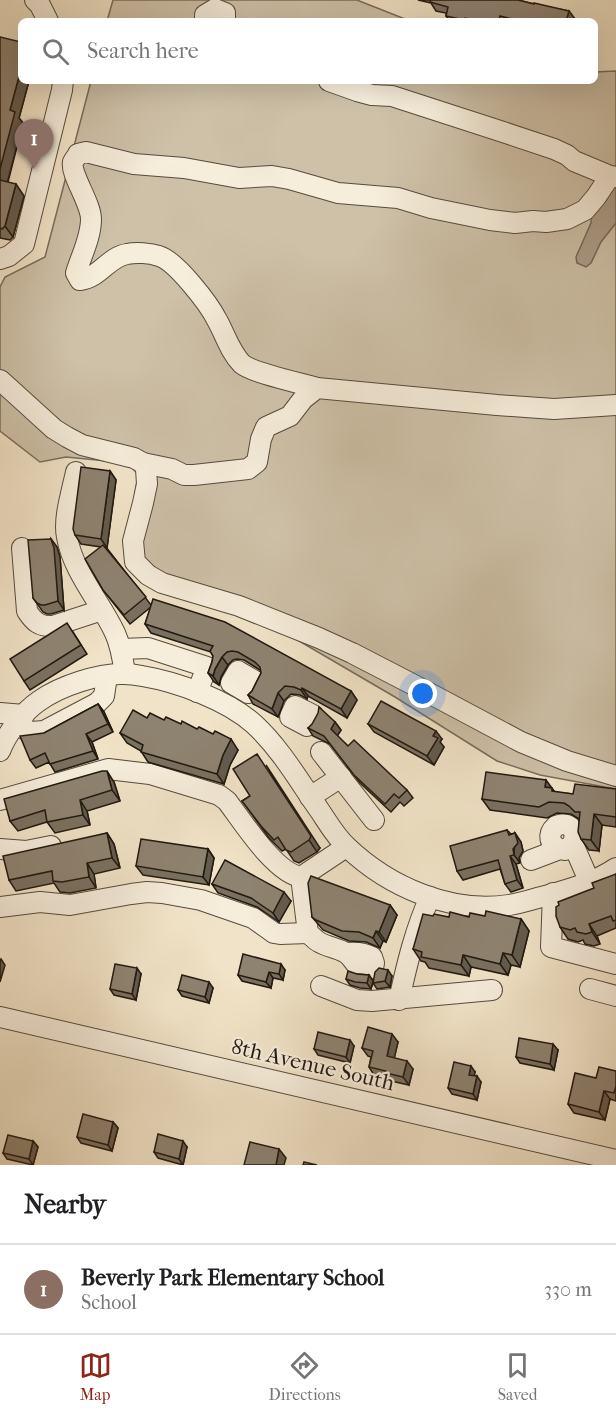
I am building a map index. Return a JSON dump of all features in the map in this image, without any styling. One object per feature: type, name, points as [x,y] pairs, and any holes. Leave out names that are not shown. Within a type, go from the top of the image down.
[{"type":"street","points":[[35,0],[46,18]]},
{"type":"street","points":[[205,18],[205,15],[215,9],[225,13],[225,18]]},
{"type":"street","points":[[0,259],[9,256],[24,244],[63,84]]},
{"type":"street","points":[[336,84],[357,92],[392,96],[500,130],[554,149],[574,161],[613,176],[585,210],[567,219],[515,223],[441,210],[398,198],[338,193],[272,176],[239,178],[184,168],[134,164],[86,152],[78,154],[73,163],[73,171],[83,192],[91,218],[90,231],[76,273],[80,280],[96,274],[117,257],[128,254],[160,256],[173,264],[203,298],[243,365],[316,388],[543,408],[616,405]]},
{"type":"street","points":[[0,380],[54,429],[82,446],[134,458],[143,463],[172,469],[184,475],[248,469],[257,462],[261,439],[266,427],[290,416],[303,399],[316,388]]},
{"type":"street","points":[[143,463],[146,469],[147,484],[133,542],[135,562],[148,575],[162,583],[239,606],[320,638],[521,742],[567,761],[616,776]]},
{"type":"street","points":[[0,713],[20,720],[31,732],[44,731],[97,703],[104,696],[116,675],[121,649],[116,634],[71,554],[66,535],[76,472]]},
{"type":"street","points":[[22,548],[27,611],[31,619],[45,627],[53,626],[102,610]]},
{"type":"street","points":[[121,649],[148,648],[207,667],[197,692]]},
{"type":"street","points":[[0,751],[3,743],[20,720],[39,701],[62,689],[90,678],[116,675],[163,680],[230,707],[252,723],[277,748],[346,847],[380,874],[430,897],[454,904],[479,907],[509,905],[590,883],[616,868]]},
{"type":"street","points":[[230,707],[241,689]]},
{"type":"street","points":[[277,748],[299,722]]},
{"type":"street","points":[[321,752],[374,820]]},
{"type":"street","points":[[0,800],[108,769],[150,774],[219,795],[227,801],[272,860],[293,876],[301,877],[346,847]]},
{"type":"street","points":[[310,797],[341,777]]},
{"type":"street","points":[[0,849],[26,851],[70,842]]},
{"type":"street","points":[[531,860],[566,847],[590,883]]},
{"type":"street","points":[[301,877],[308,933]]},
{"type":"street","points":[[0,908],[40,902],[70,905],[131,894],[162,893],[201,900],[253,918],[274,933],[308,933],[320,943],[348,953]]},
{"type":"street","points":[[553,894],[551,947],[616,964]]},
{"type":"street","points":[[399,999],[410,950],[430,897]]},
{"type":"street","points":[[321,986],[357,1000],[372,1001],[492,990]]},
{"type":"street","points":[[590,989],[616,996]]},
{"type":"street","name":"8th Avenue South","points":[[0,1017],[616,1160]]},
{"type":"shaded area","points":[[113,0],[357,0],[402,18],[108,18]]},
{"type":"shaded area","points":[[616,71],[616,789],[540,775],[497,761],[395,697],[294,638],[220,605],[164,589],[129,535],[138,474],[127,463],[66,457],[40,462],[0,431],[0,287],[5,277],[45,257],[90,84],[598,84],[598,72]]},
{"type":"shaded area","points":[[616,180],[616,223],[601,242],[591,263],[586,267],[577,263],[576,257],[591,223],[592,211]]},
{"type":"building","points":[[431,0],[518,0],[569,11],[567,18],[500,16],[500,18],[455,18],[446,16],[448,7],[430,2]]},
{"type":"building","points":[[0,37],[18,41],[18,80],[10,110],[15,112],[0,169]]},
{"type":"building","points":[[0,180],[16,184],[5,226],[2,229],[0,228]]},
{"type":"building","points":[[81,467],[110,471],[101,539],[75,535],[73,529]]},
{"type":"building","points":[[51,539],[54,548],[58,601],[41,605],[33,598],[28,540]]},
{"type":"building","points":[[103,545],[146,597],[124,615],[103,590],[85,559]]},
{"type":"building","points":[[153,599],[225,622],[351,691],[341,709],[302,688],[301,690],[285,686],[278,693],[272,709],[248,695],[261,673],[260,667],[255,662],[238,652],[227,652],[213,676],[208,673],[213,656],[210,651],[213,646],[145,624]]},
{"type":"building","points":[[67,623],[81,645],[24,681],[10,659]]},
{"type":"building","points":[[381,701],[436,731],[433,736],[438,738],[427,756],[368,724]]},
{"type":"building","points":[[98,704],[108,724],[86,734],[93,751],[50,764],[45,753],[30,760],[20,736],[44,733]]},
{"type":"building","points":[[319,707],[335,722],[331,729],[348,746],[354,740],[407,790],[399,798],[394,794],[385,804],[354,775],[324,736],[308,728],[318,713]]},
{"type":"building","points":[[133,710],[147,718],[150,713],[164,720],[166,717],[181,724],[182,721],[197,729],[199,727],[213,734],[215,731],[231,739],[217,774],[141,752],[143,745],[120,733]]},
{"type":"building","points":[[257,754],[311,836],[309,840],[291,852],[286,850],[278,837],[274,840],[242,801],[250,796],[233,769]]},
{"type":"building","points":[[107,771],[112,790],[80,800],[83,815],[47,822],[45,810],[10,821],[4,799]]},
{"type":"building","points":[[486,772],[546,780],[545,787],[552,788],[552,791],[573,794],[575,784],[616,789],[616,817],[594,814],[591,840],[581,839],[578,832],[580,812],[575,812],[564,803],[549,802],[539,807],[482,799]]},
{"type":"building","points":[[507,830],[509,835],[515,833],[518,843],[513,849],[514,855],[510,856],[517,880],[505,884],[498,860],[457,871],[450,846]]},
{"type":"building","points":[[107,833],[112,858],[87,863],[89,877],[62,882],[53,881],[52,871],[9,880],[3,856]]},
{"type":"building","points":[[141,839],[208,849],[203,877],[136,866]]},
{"type":"building","points":[[225,860],[284,892],[273,913],[251,898],[212,884]]},
{"type":"building","points":[[616,874],[616,920],[613,921],[611,916],[589,924],[592,932],[586,934],[577,932],[575,928],[570,930],[560,927],[556,916],[558,902],[594,888],[592,883]]},
{"type":"building","points":[[311,876],[390,905],[379,932],[376,931],[373,938],[359,932],[342,931],[312,917],[308,883]]},
{"type":"building","points":[[486,911],[521,919],[512,955],[503,953],[500,964],[463,955],[461,965],[421,957],[422,952],[413,949],[423,914],[449,917],[450,912],[469,917],[470,913],[485,916]]},
{"type":"building","points":[[243,954],[281,964],[279,974],[269,972],[266,982],[238,975]]},
{"type":"building","points":[[115,964],[137,968],[132,994],[110,989]]},
{"type":"building","points":[[379,968],[388,970],[385,981],[373,983],[375,972]]},
{"type":"building","points":[[348,971],[369,975],[367,983],[346,979]]},
{"type":"building","points":[[182,975],[209,982],[205,997],[178,990]]},
{"type":"building","points":[[368,1027],[392,1034],[387,1056],[407,1061],[403,1077],[369,1067],[373,1051],[362,1048]]},
{"type":"building","points":[[318,1032],[350,1040],[346,1057],[314,1049]]},
{"type":"building","points":[[519,1038],[553,1044],[550,1064],[516,1057]]},
{"type":"building","points":[[454,1062],[471,1066],[469,1075],[477,1076],[473,1094],[448,1088]]},
{"type":"building","points":[[599,1067],[616,1071],[616,1086],[614,1093],[604,1091],[599,1112],[568,1104],[575,1073],[596,1078]]},
{"type":"building","points":[[83,1114],[113,1122],[108,1145],[77,1137]]},
{"type":"building","points":[[158,1134],[183,1141],[179,1159],[154,1152]]},
{"type":"building","points":[[8,1135],[33,1141],[29,1159],[3,1153]]},
{"type":"building","points":[[250,1142],[279,1149],[276,1165],[244,1165]]},
{"type":"place","name":"Beverly Park Elementary School","points":[[34,169]]}]
